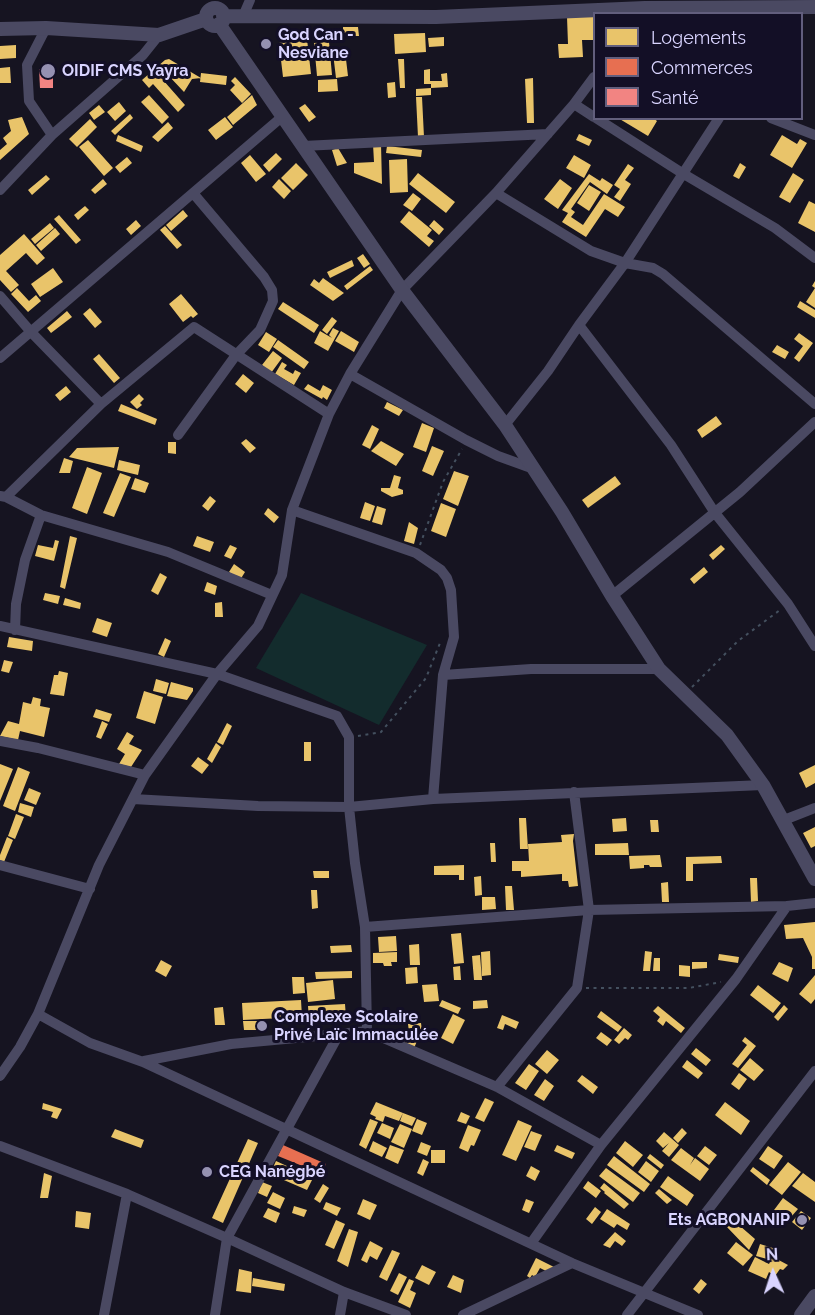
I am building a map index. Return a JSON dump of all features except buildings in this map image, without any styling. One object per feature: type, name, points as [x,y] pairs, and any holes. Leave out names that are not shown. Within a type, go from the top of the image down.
[{"type":"street","points":[[244,14],[250,0]]},
{"type":"street","points":[[608,12],[643,11],[674,4],[772,10],[815,7]]},
{"type":"street","points":[[0,29],[46,28],[159,35],[214,14],[436,17],[593,12]]},
{"type":"street","points":[[214,14],[402,290],[505,425],[659,669],[727,735],[763,785],[815,879]]},
{"type":"street","points":[[46,28],[27,65],[29,101],[52,135]]},
{"type":"street","points":[[0,190],[52,135],[143,55],[159,35]]},
{"type":"street","points":[[0,1076],[21,1047],[38,1014],[99,865],[145,776],[217,674],[258,626],[282,575],[292,510],[329,414],[350,374],[402,290],[496,193],[574,104],[593,78]]},
{"type":"street","points":[[574,104],[593,117]]},
{"type":"street","points":[[0,358],[283,116]]},
{"type":"street","points":[[598,120],[775,228],[815,258]]},
{"type":"street","points":[[505,425],[548,371],[625,263],[718,120]]},
{"type":"street","points":[[776,120],[815,135]]},
{"type":"street","points":[[303,146],[548,134]]},
{"type":"street","points":[[178,435],[236,355],[260,330],[271,310],[273,301],[272,290],[264,277],[193,193]]},
{"type":"street","points":[[496,193],[591,251],[625,263],[653,268],[663,274],[815,404]]},
{"type":"street","points":[[0,296],[31,333],[101,404]]},
{"type":"street","points":[[579,325],[665,437],[715,513],[788,604],[815,646]]},
{"type":"street","points":[[272,595],[168,552],[41,515],[3,497],[101,404],[194,327],[329,414]]},
{"type":"street","points":[[350,374],[466,440],[498,456],[534,469]]},
{"type":"street","points":[[612,596],[715,513],[815,422]]},
{"type":"street","points":[[292,510],[416,553],[441,570],[447,578],[451,590],[454,637],[443,675],[433,799]]},
{"type":"street","points":[[15,630],[16,604],[25,560],[41,515]]},
{"type":"street","points":[[0,626],[217,674],[337,716],[349,738],[349,807],[365,927],[367,1032]]},
{"type":"street","points":[[443,675],[553,669],[659,669]]},
{"type":"street","points":[[0,741],[38,748],[145,776]]},
{"type":"street","points":[[133,799],[258,806],[349,807],[433,799],[763,785]]},
{"type":"street","points":[[497,1087],[577,988],[589,910],[574,792]]},
{"type":"street","points":[[784,820],[815,808]]},
{"type":"street","points":[[0,865],[90,889]]},
{"type":"street","points":[[365,927],[589,910],[787,906],[815,903]]},
{"type":"street","points":[[532,1242],[601,1145],[736,979],[787,906]]},
{"type":"street","points":[[38,1014],[90,1043],[143,1062],[532,1242],[572,1263],[698,1315]]},
{"type":"street","points":[[143,1062],[231,1044],[367,1032],[497,1087],[601,1145]]},
{"type":"street","points":[[215,1315],[227,1238],[339,1035]]},
{"type":"street","points":[[627,1315],[803,1090],[815,1071]]},
{"type":"street","points":[[0,1146],[127,1194],[344,1292],[406,1315]]},
{"type":"street","points":[[104,1315],[127,1194]]},
{"type":"street","points":[[463,1315],[572,1263]]},
{"type":"street","points":[[340,1315],[344,1292]]},
{"type":"street","points":[[801,1315],[815,1296]]},
{"type":"path","points":[[416,553],[424,540],[443,482],[466,440]]},
{"type":"path","points":[[685,693],[738,641],[788,604]]},
{"type":"path","points":[[349,738],[381,732],[426,678],[440,643],[454,637]]},
{"type":"path","points":[[577,988],[689,988],[736,979]]},
{"type":"green space","points":[[301,593],[427,645],[379,725],[256,668]]},
{"type":"place","name":"God Can - Nesviane","points":[[266,44]]},
{"type":"place","name":"OIDIF CMS Yayra","points":[[48,71]]},
{"type":"place","name":"Complexe Scolaire Privé Laïc Immaculée","points":[[262,1026]]},
{"type":"place","name":"CEG Nanégbé","points":[[207,1172]]},
{"type":"place","name":"Ets AGBONANIP","points":[[802,1220]]}]
